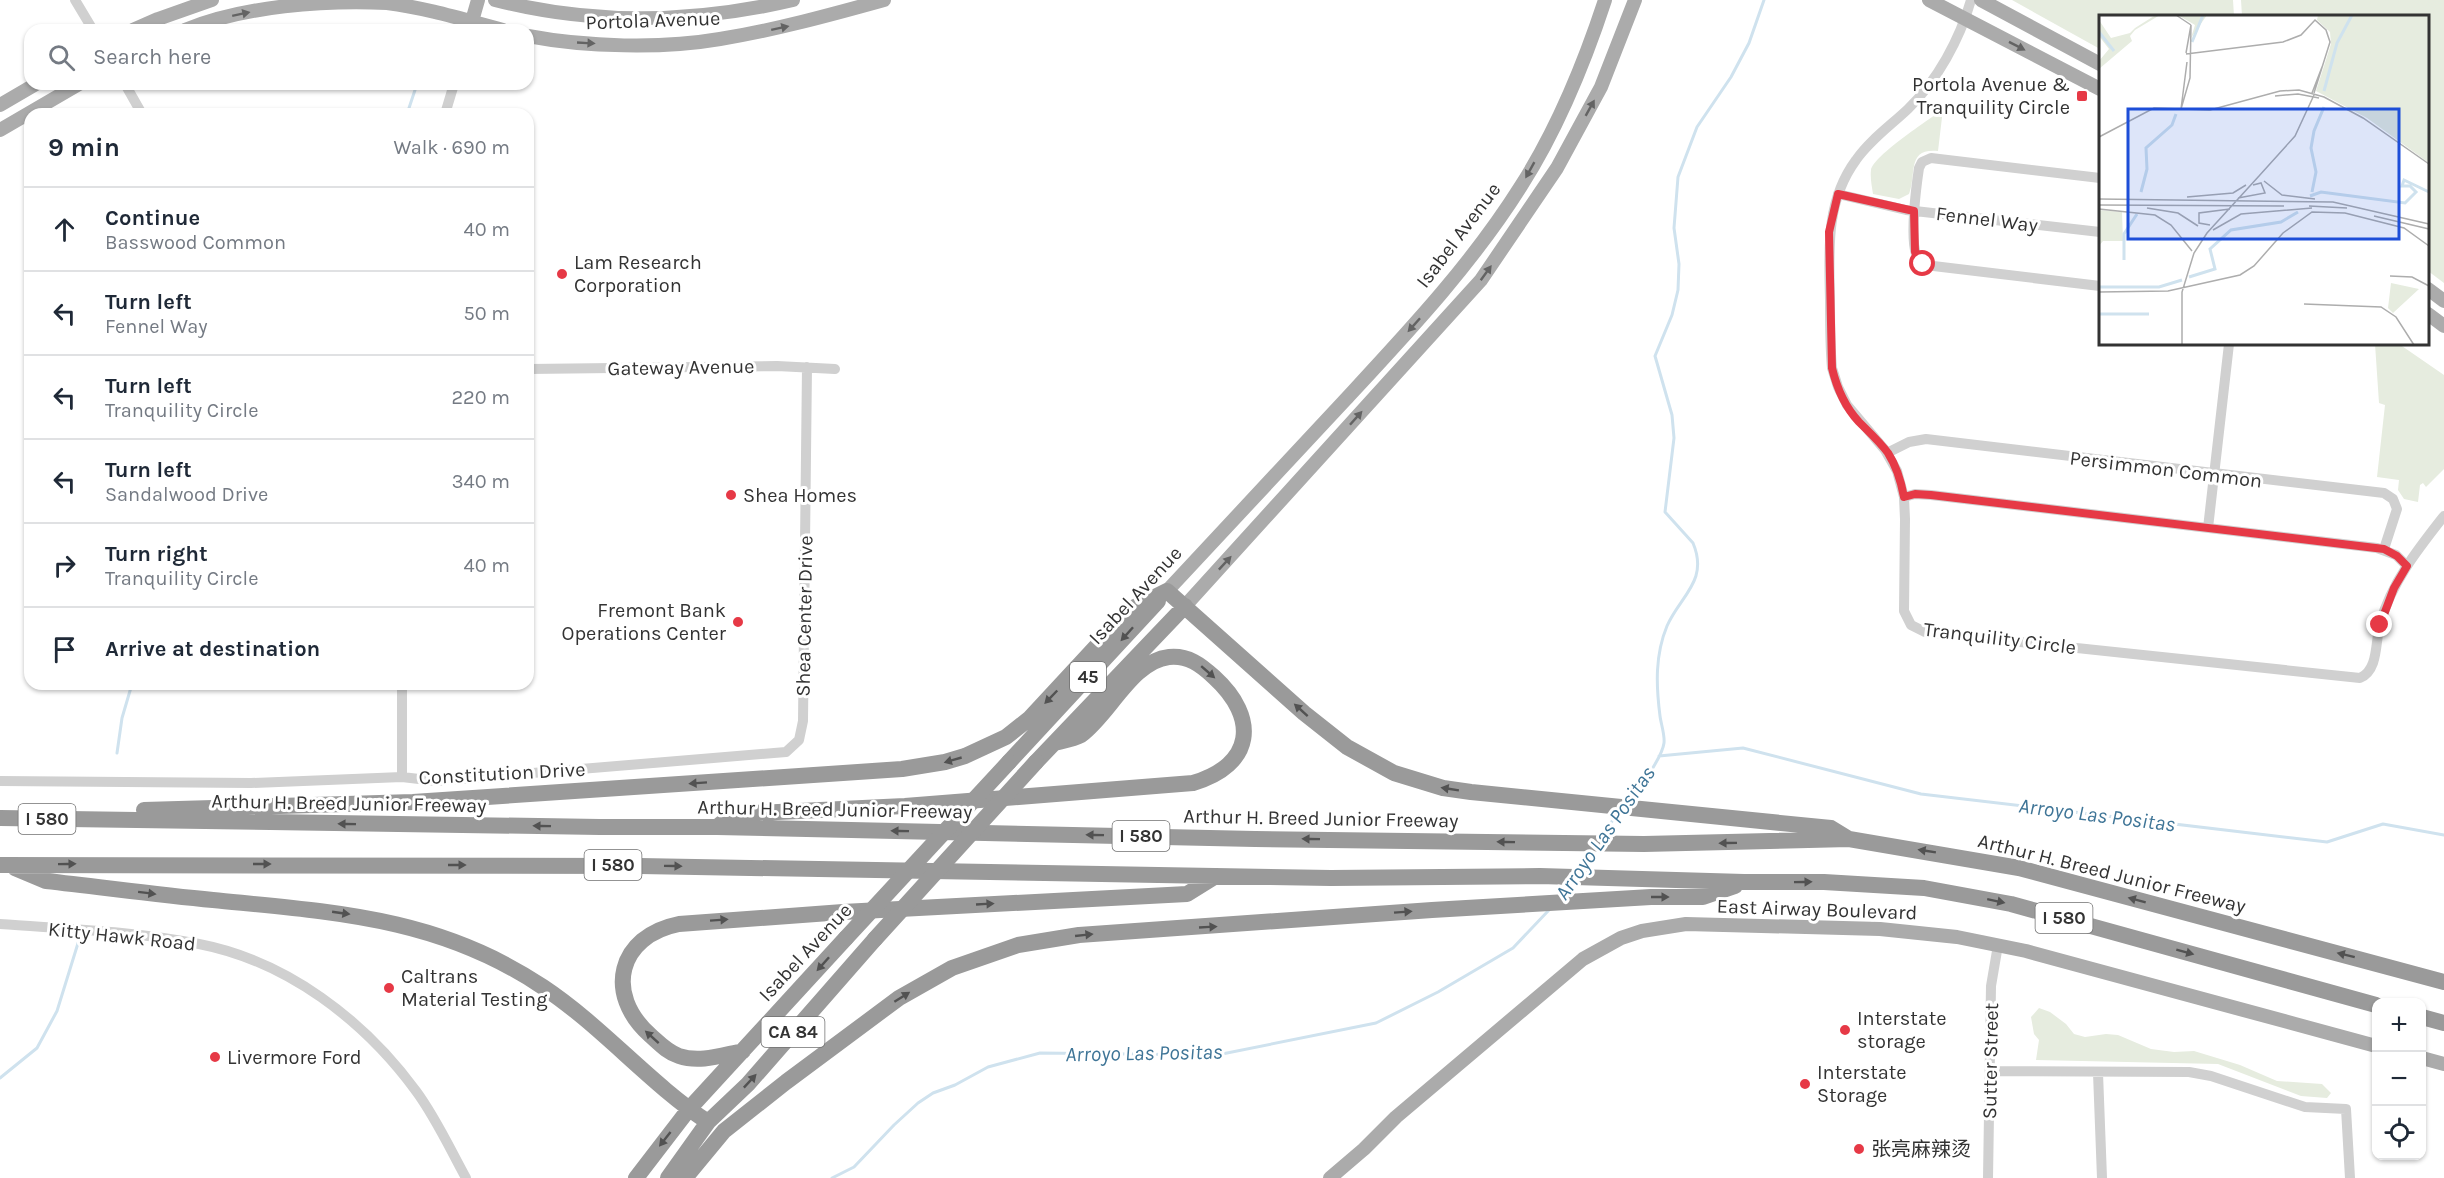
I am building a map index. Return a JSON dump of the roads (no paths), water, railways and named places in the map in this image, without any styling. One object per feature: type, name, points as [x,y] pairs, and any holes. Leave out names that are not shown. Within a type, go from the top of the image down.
[{"type":"highway","points":[[94,820],[113,811],[413,802],[902,769],[945,762],[988,747],[1006,737],[1030,718],[1131,609],[1167,591],[1323,729],[1362,756],[1394,773],[1443,788],[1831,828],[1850,839]]},
{"type":"highway","name":"Isabel Avenue","points":[[636,1178],[688,1109],[1167,591]]},
{"type":"highway","name":"45","points":[[1054,743],[1185,606]]},
{"type":"highway","points":[[717,827],[734,814],[905,806],[1192,783],[1222,771],[1233,760],[1241,746],[1244,731],[1242,714],[1233,697],[1221,684],[1192,660],[1167,657],[1141,670],[1080,735],[1054,743]]},
{"type":"highway","name":"CA 84","points":[[668,1178],[708,1122],[748,1084],[875,939],[1054,743]]},
{"type":"highway","name":"Arthur H. Breed Junior Freeway","points":[[0,818],[717,827],[1256,839],[1644,844],[1850,839],[2019,868],[2444,982]]},
{"type":"highway","points":[[4,865],[46,881],[366,916],[449,939],[497,960],[543,987],[590,1020],[688,1109],[708,1122]]},
{"type":"highway","name":"I 580","points":[[4,865],[640,866],[1331,878],[1540,876],[1824,882],[1924,888],[1970,895],[2040,912],[2372,1004]]},
{"type":"highway","points":[[742,1051],[709,1058],[680,1056],[667,1050],[644,1030],[627,1009],[623,988],[624,968],[637,944],[650,933],[679,924],[843,912],[1187,894],[1216,876]]},
{"type":"highway","points":[[685,1178],[724,1131],[899,998],[952,968],[1018,945],[1079,935],[1651,897],[1704,897],[1744,882]]},
{"type":"highway","points":[[2426,1018],[2444,1023]]},
{"type":"main road","points":[[146,24],[212,0]]},
{"type":"main road","points":[[205,24],[246,12],[340,0],[388,3],[464,24]]},
{"type":"main road","points":[[472,24],[478,0]]},
{"type":"main road","name":"Portola Avenue","points":[[495,0],[559,13],[625,19],[734,11],[794,0]]},
{"type":"main road","name":"Portola Avenue","points":[[534,37],[591,44],[652,44],[717,40],[778,28],[884,0]]},
{"type":"main road","name":"Isabel Avenue","points":[[1167,591],[1389,353],[1466,265],[1522,184],[1540,153],[1579,74],[1605,0]]},
{"type":"main road","points":[[1185,606],[1481,280],[1557,168],[1601,87],[1635,0]]},
{"type":"main road","points":[[1929,0],[2099,88]]},
{"type":"main road","points":[[1978,0],[2099,63]]},
{"type":"main road","points":[[0,105],[26,90]]},
{"type":"main road","points":[[38,108],[69,90]]},
{"type":"main road","points":[[0,130],[24,116]]},
{"type":"main road","points":[[2429,290],[2444,301]]},
{"type":"main road","points":[[2429,315],[2444,326]]},
{"type":"main road","name":"East Airway Boulevard","points":[[1330,1178],[1396,1117],[1566,974],[1601,948],[1621,938],[1653,928],[1686,924],[1776,926],[1890,930],[1957,937],[1998,945],[2372,1045]]},
{"type":"main road","points":[[2426,1059],[2444,1064]]},
{"type":"street","points":[[75,0],[89,24]]},
{"type":"street","name":"Tranquility Circle","points":[[1978,0],[1965,19],[1936,74],[1908,109],[1862,152],[1851,167],[1838,194],[1829,232],[1832,368],[1847,405],[1887,453],[1897,471],[1904,497],[1904,611],[1911,625],[1925,632],[2360,678],[2367,675],[2372,668],[2384,612],[2394,588],[2407,566],[2444,516]]},
{"type":"street","points":[[128,90],[139,108]]},
{"type":"street","points":[[447,108],[452,90]]},
{"type":"street","points":[[2099,178],[1931,158],[1922,162],[1919,168],[1914,211],[1915,252],[1925,265],[2099,286]]},
{"type":"street","name":"Fennel Way","points":[[1838,194],[1914,211],[2099,232]]},
{"type":"street","points":[[2208,528],[2229,345]]},
{"type":"street","name":"Gateway Avenue","points":[[534,369],[807,367],[835,369]]},
{"type":"street","name":"Shea Center Drive","points":[[803,722],[807,367]]},
{"type":"street","name":"Persimmon Common","points":[[1887,453],[1909,442],[1926,440],[2389,495],[2395,501],[2397,509],[2384,549]]},
{"type":"street","points":[[1904,497],[1915,494],[1931,495],[2384,549],[2397,556],[2407,566]]},
{"type":"street","points":[[402,690],[402,777]]},
{"type":"street","name":"Constitution Drive","points":[[0,781],[251,783],[402,777],[436,781],[776,754],[793,747],[799,740],[803,722]]},
{"type":"street","name":"Kitty Hawk Road","points":[[0,924],[155,936],[202,944],[247,958],[290,978],[332,1004],[385,1051],[418,1094],[466,1178]]},
{"type":"street","name":"Sutter Street","points":[[1988,1178],[1991,986],[1998,945]]},
{"type":"street","points":[[1990,1071],[2189,1072],[2211,1076],[2305,1107],[2346,1108],[2350,1178]]},
{"type":"street","points":[[2098,1073],[2102,1178]]},
{"type":"waterway","points":[[1629,801],[1650,773],[1664,743],[1657,682],[1660,648],[1667,626],[1691,588],[1698,568],[1693,543],[1665,512],[1674,438],[1672,415],[1655,356],[1672,315],[1678,290],[1679,264],[1674,228],[1678,177],[1697,127],[1731,77],[1749,43],[1764,0]]},
{"type":"waterway","points":[[409,108],[415,90]]},
{"type":"waterway","points":[[117,753],[122,718],[130,690]]},
{"type":"waterway","name":"Arroyo Las Positas","points":[[1659,756],[1743,748],[1921,794],[2327,842],[2383,824],[2444,835]]},
{"type":"waterway","name":"Arroyo Las Positas","points":[[1598,838],[1619,813]]},
{"type":"waterway","name":"Arroyo Las Positas","points":[[1576,870],[1588,850]]},
{"type":"waterway","name":"Arroyo Las Positas","points":[[1562,896],[1571,881]]},
{"type":"waterway","name":"Arroyo Las Positas","points":[[832,1178],[854,1167],[918,1103],[933,1093],[955,1085],[988,1067],[1040,1053],[1217,1055],[1376,1023],[1438,992],[1513,948],[1549,910]]},
{"type":"waterway","points":[[0,1078],[37,1048],[57,1011],[79,940]]},
{"type":"place","name":"Portola Avenue & Tranquility Circle","points":[[2082,96]]},
{"type":"place","name":"Lam Research Corporation","points":[[562,274]]},
{"type":"place","name":"Shea Homes","points":[[731,495]]},
{"type":"place","name":"Fremont Bank Operations Center","points":[[738,622]]},
{"type":"place","name":"Caltrans Material Testing","points":[[389,988]]},
{"type":"place","name":"Interstate storage","points":[[1845,1030]]},
{"type":"place","name":"Livermore Ford","points":[[215,1057]]},
{"type":"place","name":"Interstate Storage","points":[[1805,1084]]},
{"type":"place","name":"张亮麻辣烫","points":[[1859,1149]]}]
